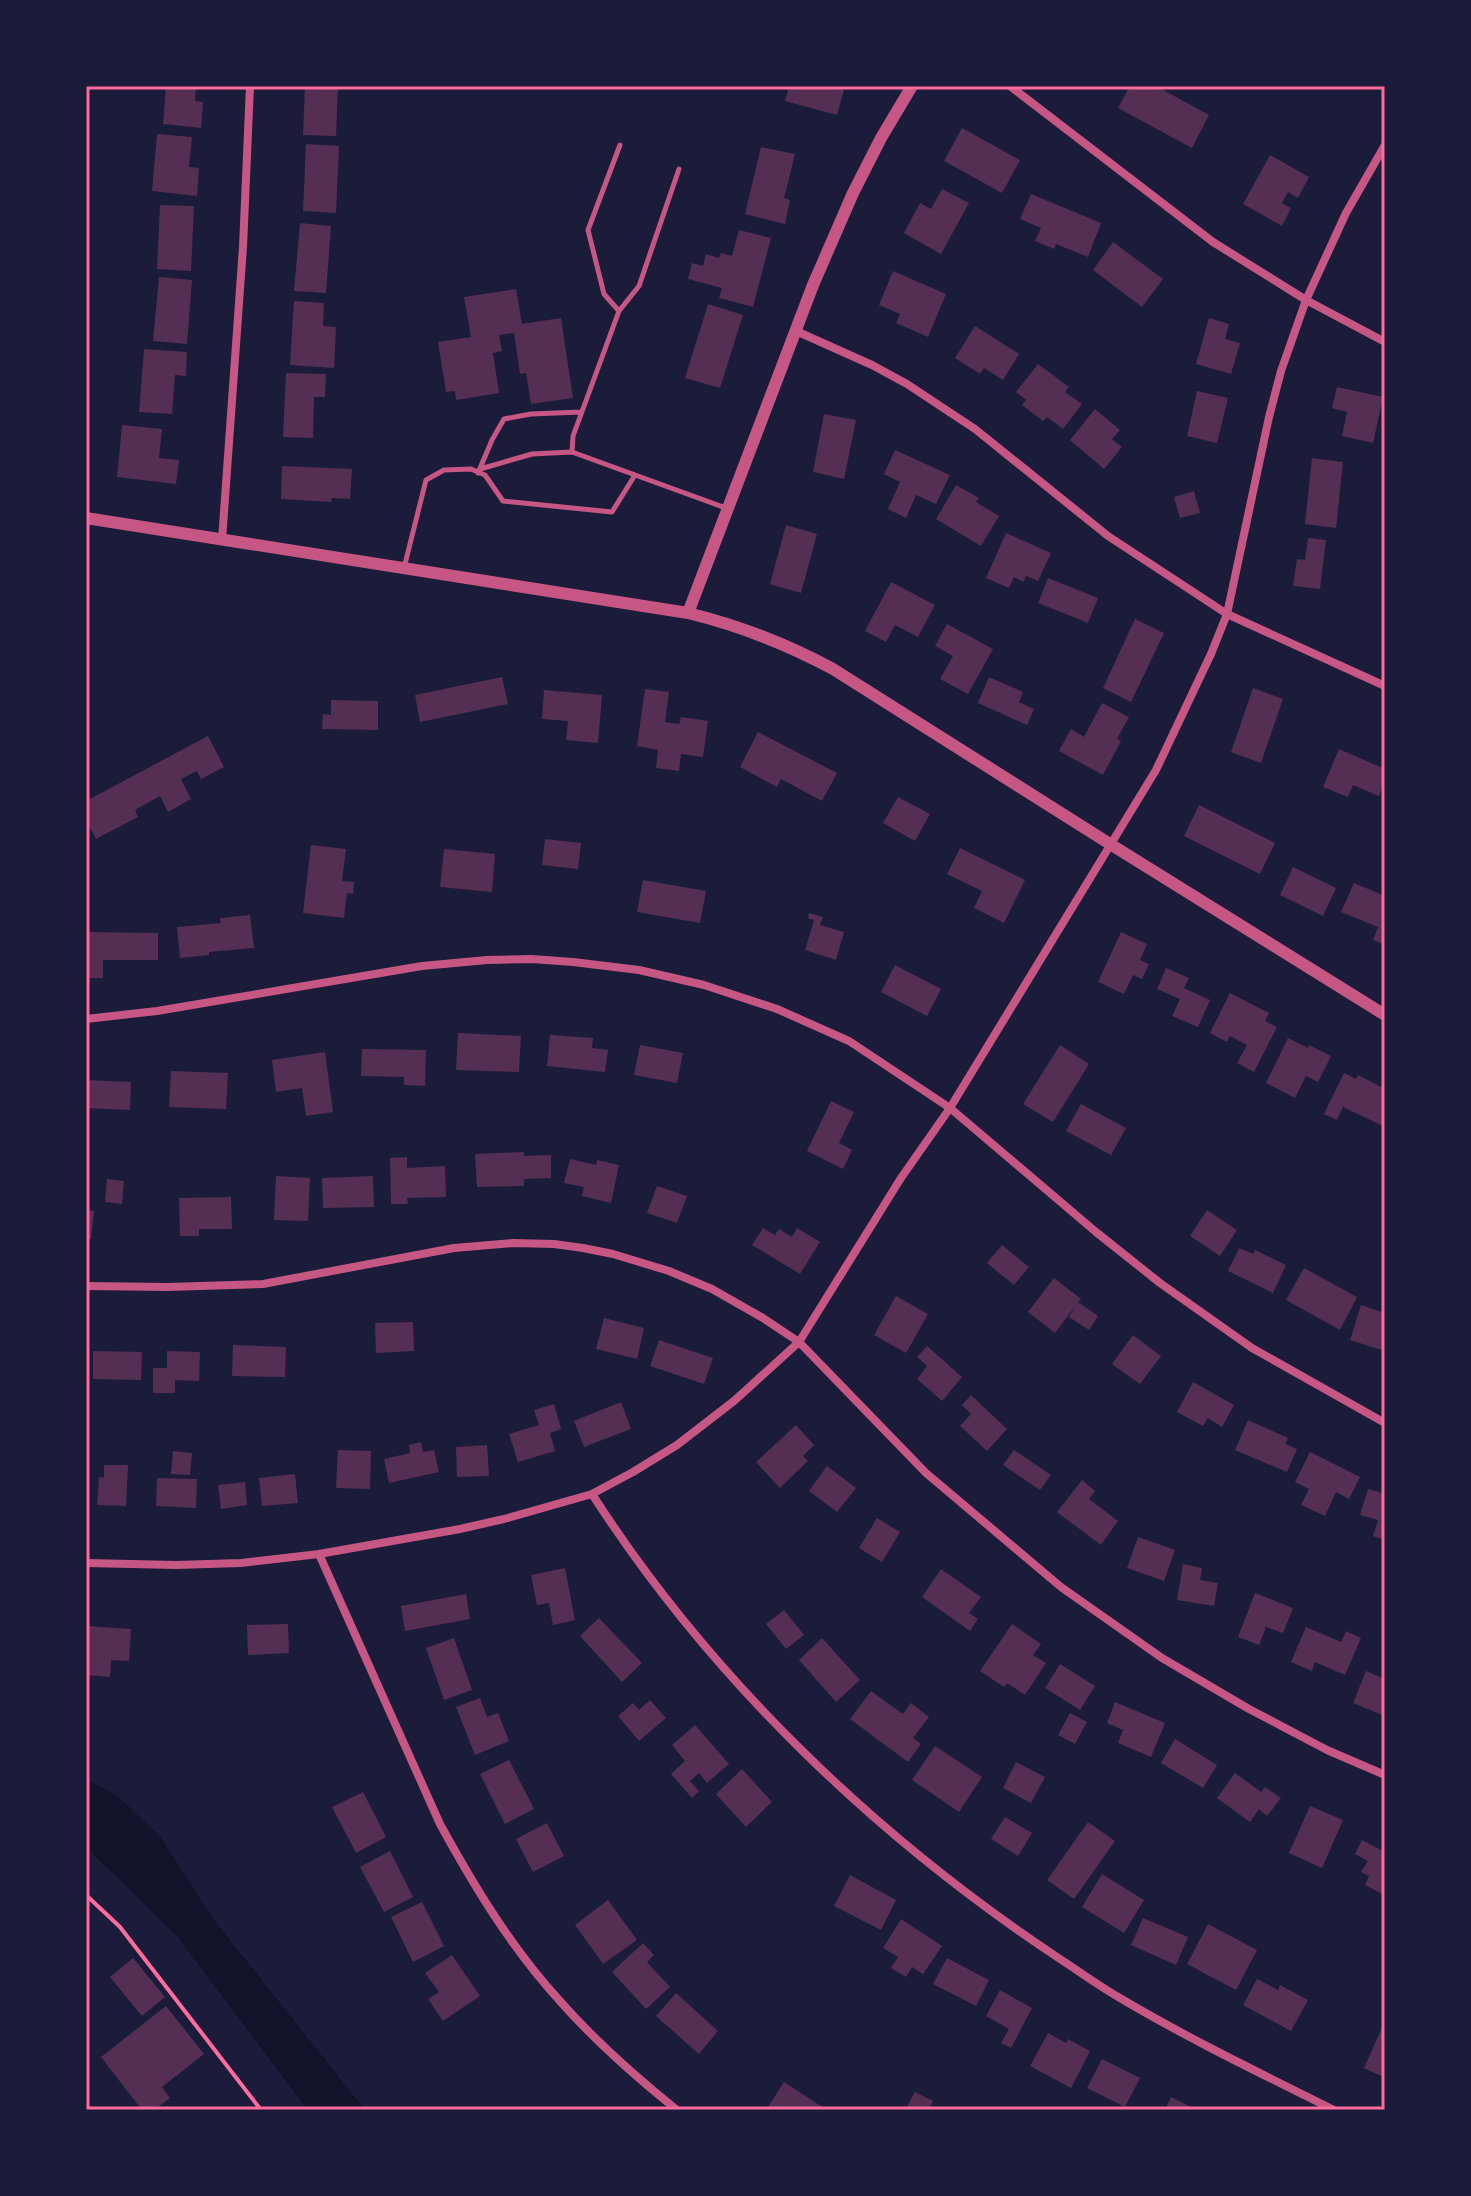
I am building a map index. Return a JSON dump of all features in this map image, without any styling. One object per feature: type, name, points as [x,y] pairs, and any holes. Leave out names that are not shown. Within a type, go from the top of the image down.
[{"type":"street","points":[[222,540],[243,247],[250,86]]},
{"type":"street","points":[[688,613],[813,285],[853,193],[912,86]]},
{"type":"street","points":[[1010,86],[1213,242],[1306,300],[1385,342]]},
{"type":"street","points":[[86,1563],[241,1563],[319,1554],[460,1529],[592,1494],[677,1445],[734,1401],[799,1342],[901,1178],[950,1108],[1156,770],[1227,614],[1269,417],[1281,371],[1306,300],[1346,213],[1385,145]]},
{"type":"street","points":[[796,331],[872,365],[918,391],[975,429],[1108,536],[1227,614],[1385,686]]},
{"type":"street","points":[[86,518],[688,613],[761,634],[833,669],[1385,1015]]},
{"type":"street","points":[[86,1019],[157,1011],[445,963],[532,959],[573,962],[639,970],[691,982],[777,1009],[849,1041],[950,1108],[1160,1283],[1252,1348],[1385,1423]]},
{"type":"street","points":[[86,1286],[263,1284],[479,1244],[554,1244],[613,1254],[669,1271],[712,1289],[799,1342],[926,1473],[1061,1587],[1162,1658],[1249,1709],[1327,1750],[1385,1775]]},
{"type":"street","points":[[592,1494],[627,1549],[756,1703],[830,1778],[955,1886],[1118,1997],[1189,2038],[1334,2110]]},
{"type":"street","points":[[319,1554],[440,1824],[464,1867],[512,1941],[559,2000],[598,2041],[677,2110]]},
{"type":"lane","points":[[619,311],[604,294],[588,230],[620,145]]},
{"type":"lane","points":[[572,452],[573,436],[581,412],[619,311],[639,286],[679,169]]},
{"type":"lane","points":[[479,471],[504,419],[531,414],[581,412]]},
{"type":"lane","points":[[479,471],[532,454],[572,452],[727,509]]},
{"type":"lane","points":[[404,568],[426,480],[444,470],[479,471],[503,501],[612,512],[635,475]]},
{"type":"path","points":[[86,1895],[120,1927],[261,2110]]},
{"type":"shaded area","points":[[86,1779],[119,1797],[161,1838],[214,1920],[365,2110],[308,2110],[175,1934],[86,1847]]},
{"type":"building","points":[[166,86],[196,86],[195,101],[203,102],[201,128],[163,124]]},
{"type":"building","points":[[305,86],[338,86],[336,136],[303,135]]},
{"type":"building","points":[[789,86],[845,86],[837,115],[785,101]]},
{"type":"building","points":[[1130,86],[1156,86],[1209,115],[1192,148],[1118,108]]},
{"type":"building","points":[[962,128],[1020,160],[1002,193],[944,161]]},
{"type":"building","points":[[157,134],[192,137],[189,167],[199,168],[197,196],[152,191]]},
{"type":"building","points":[[306,144],[339,146],[336,213],[303,211]]},
{"type":"building","points":[[761,147],[795,154],[784,198],[790,200],[785,224],[745,214]]},
{"type":"building","points":[[1270,155],[1309,177],[1298,198],[1288,192],[1282,203],[1291,208],[1282,226],[1243,204]]},
{"type":"building","points":[[942,189],[969,203],[941,254],[904,233],[920,203],[931,209]]},
{"type":"building","points":[[1031,194],[1101,223],[1088,257],[1056,244],[1054,249],[1035,241],[1041,228],[1020,219]]},
{"type":"building","points":[[160,205],[194,206],[191,271],[157,269]]},
{"type":"building","points":[[300,223],[331,226],[326,293],[294,291]]},
{"type":"building","points":[[739,230],[771,238],[753,307],[719,298],[722,288],[688,279],[692,263],[703,266],[706,254],[719,258],[721,253],[732,256]]},
{"type":"building","points":[[1113,242],[1163,279],[1142,307],[1093,270]]},
{"type":"building","points":[[893,271],[946,294],[928,337],[896,323],[900,314],[879,305]]},
{"type":"building","points":[[159,277],[192,280],[187,344],[153,341]]},
{"type":"building","points":[[516,289],[522,324],[561,318],[573,398],[531,404],[526,373],[520,374],[514,333],[499,335],[502,351],[493,353],[499,393],[456,400],[455,391],[446,392],[438,342],[471,337],[464,297]]},
{"type":"building","points":[[294,301],[324,303],[323,326],[336,327],[334,368],[290,365]]},
{"type":"building","points":[[708,304],[743,315],[720,388],[685,378]]},
{"type":"building","points":[[1209,318],[1229,324],[1225,339],[1240,343],[1231,374],[1196,364]]},
{"type":"building","points":[[975,326],[1019,354],[1003,380],[984,368],[980,374],[955,358]]},
{"type":"building","points":[[144,349],[187,352],[186,376],[175,375],[172,414],[139,412]]},
{"type":"building","points":[[1038,364],[1069,387],[1065,392],[1082,404],[1063,429],[1047,417],[1043,421],[1022,405],[1026,400],[1016,392]]},
{"type":"building","points":[[286,373],[326,374],[325,397],[314,397],[313,438],[283,437]]},
{"type":"building","points":[[1337,387],[1383,397],[1373,443],[1342,436],[1347,412],[1332,408]]},
{"type":"building","points":[[1197,391],[1228,398],[1217,443],[1187,436]]},
{"type":"building","points":[[1095,409],[1120,430],[1112,439],[1122,447],[1104,469],[1070,440]]},
{"type":"building","points":[[824,414],[856,420],[844,479],[813,472]]},
{"type":"building","points":[[122,425],[162,429],[159,458],[179,460],[176,484],[117,477]]},
{"type":"building","points":[[895,450],[950,475],[936,504],[916,495],[906,518],[888,509],[900,482],[884,474]]},
{"type":"building","points":[[1312,458],[1343,462],[1336,528],[1305,524]]},
{"type":"building","points":[[282,466],[352,469],[350,499],[331,498],[332,502],[281,499]]},
{"type":"building","points":[[956,485],[979,498],[976,502],[999,516],[981,546],[936,519]]},
{"type":"building","points":[[1194,491],[1200,513],[1180,518],[1174,497]]},
{"type":"building","points":[[786,525],[817,534],[801,593],[770,584]]},
{"type":"building","points":[[1006,533],[1051,553],[1038,581],[1026,576],[1023,582],[1014,577],[1009,588],[986,578]]},
{"type":"building","points":[[1308,538],[1326,540],[1320,589],[1293,586],[1297,559],[1305,560]]},
{"type":"building","points":[[1048,578],[1098,598],[1088,623],[1038,603]]},
{"type":"building","points":[[891,582],[935,605],[918,637],[895,625],[886,642],[865,631]]},
{"type":"building","points":[[1135,619],[1164,633],[1131,702],[1103,688]]},
{"type":"building","points":[[947,624],[993,649],[968,694],[940,679],[953,656],[935,646]]},
{"type":"building","points":[[502,677],[508,704],[420,722],[415,695]]},
{"type":"building","points":[[989,677],[1023,692],[1019,702],[1034,709],[1027,725],[978,703]]},
{"type":"building","points":[[1253,688],[1283,699],[1261,763],[1231,752]]},
{"type":"building","points":[[645,689],[669,692],[665,722],[679,724],[681,717],[708,721],[703,757],[681,754],[679,771],[656,768],[658,750],[637,746]]},
{"type":"building","points":[[544,690],[602,695],[598,743],[566,740],[568,721],[542,719]]},
{"type":"building","points":[[331,700],[378,701],[378,730],[322,729],[323,714],[331,715]]},
{"type":"building","points":[[1102,703],[1129,717],[1117,739],[1121,741],[1103,775],[1059,751],[1071,729],[1084,737]]},
{"type":"building","points":[[758,732],[837,773],[822,801],[781,779],[777,787],[740,767]]},
{"type":"building","points":[[208,736],[224,767],[201,779],[197,771],[181,779],[191,799],[168,812],[160,796],[135,810],[138,817],[96,839],[86,820],[86,801]]},
{"type":"building","points":[[1339,749],[1385,769],[1379,796],[1353,785],[1348,797],[1323,787]]},
{"type":"building","points":[[898,797],[930,814],[915,841],[883,823]]},
{"type":"building","points":[[1199,805],[1275,843],[1260,874],[1184,836]]},
{"type":"building","points":[[545,839],[581,843],[578,869],[542,865]]},
{"type":"building","points":[[311,845],[346,849],[342,881],[354,882],[353,894],[347,893],[344,918],[303,913]]},
{"type":"building","points":[[960,848],[1025,880],[1004,923],[974,908],[982,891],[947,874]]},
{"type":"building","points":[[444,849],[495,854],[492,892],[440,887]]},
{"type":"building","points":[[1293,867],[1336,888],[1323,916],[1280,895]]},
{"type":"building","points":[[643,880],[706,891],[700,923],[637,912]]},
{"type":"building","points":[[1354,883],[1385,896],[1385,945],[1373,940],[1378,927],[1341,912]]},
{"type":"building","points":[[809,913],[823,917],[820,925],[844,932],[836,960],[805,950],[814,920],[808,918]]},
{"type":"building","points":[[250,915],[254,948],[180,958],[177,927],[221,923],[220,918]]},
{"type":"building","points":[[86,932],[158,933],[158,960],[103,960],[103,978],[86,978]]},
{"type":"building","points":[[1121,932],[1147,944],[1140,960],[1149,964],[1142,979],[1133,975],[1124,994],[1098,982]]},
{"type":"building","points":[[895,965],[941,989],[927,1016],[881,992]]},
{"type":"building","points":[[1166,968],[1189,978],[1184,988],[1210,1000],[1198,1027],[1172,1016],[1180,999],[1157,989]]},
{"type":"building","points":[[1230,993],[1269,1013],[1265,1021],[1277,1027],[1254,1072],[1237,1063],[1247,1045],[1230,1036],[1227,1042],[1210,1033]]},
{"type":"building","points":[[458,1033],[521,1036],[519,1072],[456,1070]]},
{"type":"building","points":[[550,1035],[593,1038],[592,1048],[608,1050],[605,1072],[547,1066]]},
{"type":"building","points":[[1288,1038],[1331,1056],[1318,1082],[1306,1076],[1295,1098],[1266,1083]]},
{"type":"building","points":[[640,1045],[683,1053],[677,1083],[634,1075]]},
{"type":"building","points":[[1060,1045],[1089,1064],[1053,1122],[1023,1104]]},
{"type":"building","points":[[362,1049],[426,1050],[425,1086],[404,1085],[404,1077],[361,1076]]},
{"type":"building","points":[[325,1052],[333,1112],[306,1116],[302,1088],[276,1092],[272,1060]]},
{"type":"building","points":[[171,1071],[228,1073],[226,1109],[169,1107]]},
{"type":"building","points":[[1344,1073],[1356,1079],[1358,1075],[1385,1089],[1385,1117],[1381,1125],[1343,1107],[1337,1120],[1324,1114]]},
{"type":"building","points":[[86,1080],[131,1082],[130,1110],[86,1108]]},
{"type":"building","points":[[831,1101],[854,1112],[839,1143],[852,1150],[843,1169],[807,1151]]},
{"type":"building","points":[[1081,1104],[1126,1128],[1111,1155],[1066,1131]]},
{"type":"building","points":[[524,1152],[524,1156],[551,1155],[551,1178],[524,1179],[524,1186],[477,1187],[475,1154]]},
{"type":"building","points":[[407,1157],[407,1168],[445,1166],[446,1197],[407,1198],[408,1204],[391,1204],[390,1158]]},
{"type":"building","points":[[570,1159],[596,1165],[597,1160],[619,1165],[611,1203],[582,1196],[584,1187],[564,1183]]},
{"type":"building","points":[[276,1176],[310,1178],[308,1221],[274,1220]]},
{"type":"building","points":[[373,1176],[374,1207],[323,1208],[322,1178]]},
{"type":"building","points":[[107,1179],[124,1181],[122,1204],[105,1202]]},
{"type":"building","points":[[657,1186],[687,1196],[677,1223],[647,1213]]},
{"type":"building","points":[[231,1197],[232,1229],[199,1229],[199,1236],[180,1236],[179,1198]]},
{"type":"building","points":[[86,1210],[94,1211],[91,1239],[86,1239]]},
{"type":"building","points":[[1207,1210],[1237,1230],[1220,1256],[1190,1236]]},
{"type":"building","points":[[763,1228],[775,1235],[779,1229],[792,1237],[797,1228],[820,1242],[800,1274],[752,1245]]},
{"type":"building","points":[[1002,1245],[1029,1267],[1014,1285],[987,1263]]},
{"type":"building","points":[[1239,1248],[1253,1254],[1255,1250],[1286,1265],[1273,1293],[1228,1271]]},
{"type":"building","points":[[1304,1268],[1357,1297],[1340,1330],[1286,1300]]},
{"type":"building","points":[[1054,1278],[1081,1299],[1078,1302],[1098,1316],[1089,1330],[1069,1317],[1076,1305],[1055,1333],[1028,1312]]},
{"type":"building","points":[[896,1296],[928,1314],[906,1353],[874,1335]]},
{"type":"building","points":[[1361,1305],[1385,1313],[1385,1351],[1350,1340]]},
{"type":"building","points":[[604,1318],[644,1328],[637,1359],[596,1349]]},
{"type":"building","points":[[413,1322],[414,1351],[376,1353],[375,1323]]},
{"type":"building","points":[[1133,1335],[1161,1356],[1140,1384],[1112,1364]]},
{"type":"building","points":[[659,1340],[713,1358],[704,1384],[650,1366]]},
{"type":"building","points":[[233,1345],[286,1347],[285,1377],[232,1376]]},
{"type":"building","points":[[927,1346],[962,1377],[942,1401],[917,1379],[927,1366],[917,1357]]},
{"type":"building","points":[[93,1351],[142,1352],[141,1380],[93,1379]]},
{"type":"building","points":[[167,1351],[200,1352],[199,1381],[175,1380],[175,1393],[153,1393],[153,1368],[167,1368]]},
{"type":"building","points":[[1193,1382],[1234,1405],[1222,1427],[1208,1418],[1203,1426],[1177,1412]]},
{"type":"building","points":[[971,1395],[1007,1429],[987,1451],[960,1426],[971,1414],[962,1405]]},
{"type":"building","points":[[621,1402],[631,1429],[584,1447],[574,1421]]},
{"type":"building","points":[[554,1404],[561,1429],[550,1433],[555,1451],[518,1462],[509,1434],[539,1425],[534,1410]]},
{"type":"building","points":[[1248,1420],[1288,1438],[1285,1444],[1297,1449],[1287,1472],[1235,1450]]},
{"type":"building","points":[[796,1425],[814,1445],[803,1456],[808,1461],[780,1488],[756,1462]]},
{"type":"building","points":[[421,1442],[423,1452],[434,1450],[439,1472],[389,1483],[384,1459],[410,1453],[409,1445]]},
{"type":"building","points":[[487,1445],[489,1476],[457,1477],[456,1447]]},
{"type":"building","points":[[338,1450],[371,1451],[370,1489],[336,1488]]},
{"type":"building","points":[[1014,1450],[1051,1475],[1040,1490],[1003,1465]]},
{"type":"building","points":[[173,1451],[192,1453],[190,1475],[171,1474]]},
{"type":"building","points":[[1310,1452],[1360,1477],[1349,1499],[1336,1492],[1325,1516],[1301,1505],[1309,1489],[1295,1482]]},
{"type":"building","points":[[104,1465],[128,1465],[126,1506],[97,1505],[99,1477],[104,1478]]},
{"type":"building","points":[[827,1466],[856,1488],[837,1512],[809,1491]]},
{"type":"building","points":[[295,1474],[298,1503],[262,1506],[259,1478]]},
{"type":"building","points":[[157,1478],[197,1479],[196,1508],[156,1506]]},
{"type":"building","points":[[1082,1480],[1095,1491],[1089,1499],[1118,1521],[1101,1545],[1057,1512]]},
{"type":"building","points":[[245,1482],[247,1505],[221,1509],[218,1485]]},
{"type":"building","points":[[1368,1489],[1385,1494],[1385,1540],[1373,1536],[1378,1520],[1360,1515]]},
{"type":"building","points":[[877,1518],[900,1532],[882,1562],[859,1548]]},
{"type":"building","points":[[1138,1537],[1175,1550],[1164,1581],[1127,1568]]},
{"type":"building","points":[[1183,1564],[1202,1568],[1200,1580],[1218,1583],[1214,1606],[1177,1600]]},
{"type":"building","points":[[565,1568],[575,1620],[553,1625],[549,1603],[537,1605],[531,1575]]},
{"type":"building","points":[[941,1569],[981,1597],[969,1613],[978,1619],[970,1631],[922,1597]]},
{"type":"building","points":[[1255,1593],[1293,1608],[1283,1633],[1266,1627],[1259,1645],[1238,1637]]},
{"type":"building","points":[[466,1594],[470,1619],[405,1631],[401,1606]]},
{"type":"building","points":[[784,1610],[804,1635],[786,1649],[766,1624]]},
{"type":"building","points":[[599,1618],[642,1663],[622,1682],[580,1636]]},
{"type":"building","points":[[288,1624],[289,1653],[248,1655],[247,1625]]},
{"type":"building","points":[[1012,1624],[1041,1644],[1033,1655],[1046,1663],[1025,1695],[1007,1683],[1004,1687],[980,1671]]},
{"type":"building","points":[[86,1626],[131,1629],[129,1661],[111,1660],[110,1677],[86,1675]]},
{"type":"building","points":[[1306,1627],[1341,1642],[1346,1631],[1361,1638],[1345,1675],[1315,1662],[1312,1671],[1291,1662]]},
{"type":"building","points":[[454,1638],[472,1690],[444,1700],[426,1648]]},
{"type":"building","points":[[822,1638],[860,1680],[836,1702],[799,1660]]},
{"type":"building","points":[[1060,1664],[1095,1686],[1080,1710],[1045,1688]]},
{"type":"building","points":[[1366,1671],[1385,1679],[1385,1716],[1353,1703]]},
{"type":"building","points":[[871,1691],[903,1714],[911,1703],[929,1717],[913,1738],[921,1744],[908,1762],[850,1719]]},
{"type":"building","points":[[480,1698],[487,1717],[498,1713],[509,1741],[475,1755],[456,1707]]},
{"type":"building","points":[[650,1700],[666,1718],[639,1741],[618,1716],[633,1703],[639,1710]]},
{"type":"building","points":[[1115,1702],[1165,1723],[1151,1757],[1118,1743],[1123,1730],[1107,1723]]},
{"type":"building","points":[[1070,1713],[1087,1722],[1075,1744],[1058,1735]]},
{"type":"building","points":[[695,1725],[729,1764],[707,1783],[699,1773],[690,1781],[699,1791],[692,1798],[671,1774],[685,1761],[672,1745]]},
{"type":"building","points":[[1175,1739],[1217,1765],[1203,1788],[1161,1763]]},
{"type":"building","points":[[935,1746],[982,1777],[959,1812],[912,1780]]},
{"type":"building","points":[[509,1760],[534,1809],[505,1824],[480,1774]]},
{"type":"building","points":[[1016,1762],[1045,1777],[1031,1803],[1003,1788]]},
{"type":"building","points":[[742,1769],[772,1802],[746,1827],[716,1794]]},
{"type":"building","points":[[1235,1773],[1261,1792],[1265,1787],[1281,1798],[1267,1816],[1259,1809],[1250,1822],[1217,1798]]},
{"type":"building","points":[[363,1792],[386,1837],[356,1853],[332,1807]]},
{"type":"building","points":[[1310,1806],[1343,1820],[1322,1868],[1289,1853]]},
{"type":"building","points":[[1005,1817],[1032,1833],[1018,1856],[991,1839]]},
{"type":"building","points":[[1088,1822],[1115,1841],[1074,1899],[1047,1880]]},
{"type":"building","points":[[547,1823],[564,1856],[533,1872],[516,1839]]},
{"type":"building","points":[[1362,1840],[1385,1852],[1385,1888],[1382,1894],[1365,1885],[1369,1876],[1361,1872],[1368,1861],[1355,1854]]},
{"type":"building","points":[[390,1851],[413,1897],[384,1912],[360,1867]]},
{"type":"building","points":[[1102,1874],[1144,1900],[1124,1933],[1082,1907]]},
{"type":"building","points":[[850,1875],[896,1900],[881,1930],[834,1906]]},
{"type":"building","points":[[608,1900],[637,1940],[603,1964],[575,1925]]},
{"type":"building","points":[[422,1902],[444,1946],[413,1962],[391,1917]]},
{"type":"building","points":[[1143,1918],[1188,1937],[1176,1965],[1131,1945]]},
{"type":"building","points":[[901,1919],[942,1946],[923,1974],[912,1967],[906,1977],[891,1968],[898,1957],[883,1948]]},
{"type":"building","points":[[1208,1924],[1257,1950],[1236,1990],[1187,1964]]},
{"type":"building","points":[[643,1943],[654,1955],[647,1962],[670,1987],[646,2009],[612,1972]]},
{"type":"building","points":[[452,1955],[480,1996],[443,2021],[428,1999],[439,1992],[425,1973]]},
{"type":"building","points":[[133,1958],[165,1997],[142,2016],[110,1977]]},
{"type":"building","points":[[947,1958],[989,1980],[976,2006],[933,1984]]},
{"type":"building","points":[[1257,1979],[1278,1990],[1280,1985],[1308,2000],[1291,2031],[1243,2005]]},
{"type":"building","points":[[1000,1990],[1032,2008],[1011,2048],[1001,2043],[1009,2029],[986,2016]]},
{"type":"building","points":[[676,1993],[718,2031],[699,2054],[656,2016]]},
{"type":"building","points":[[166,2006],[204,2054],[162,2087],[170,2098],[154,2110],[142,2110],[101,2057]]},
{"type":"building","points":[[1385,2021],[1385,2078],[1364,2068]]},
{"type":"building","points":[[1048,2033],[1090,2051],[1071,2088],[1030,2066]]},
{"type":"building","points":[[1102,2059],[1140,2078],[1125,2107],[1087,2088]]},
{"type":"building","points":[[784,2082],[827,2110],[772,2110],[768,2107]]},
{"type":"building","points":[[915,2092],[933,2101],[929,2110],[905,2110]]},
{"type":"building","points":[[1171,2097],[1197,2110],[1165,2110]]}]
